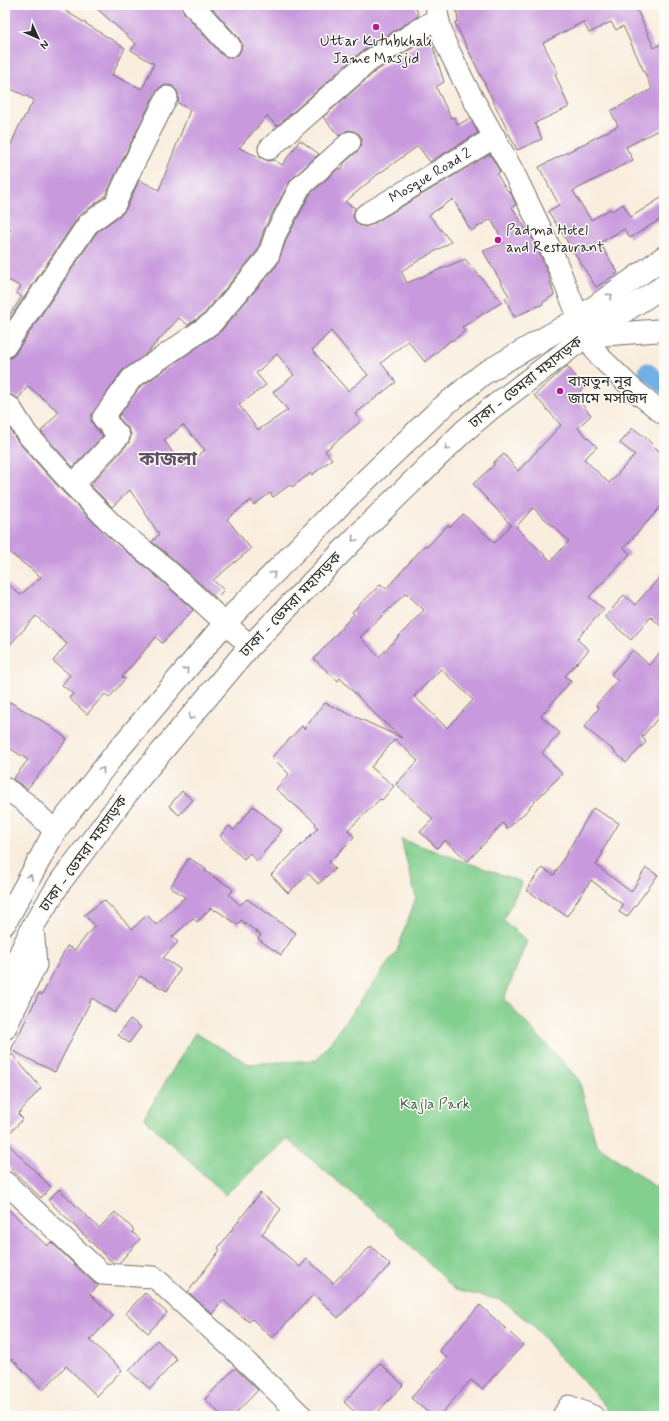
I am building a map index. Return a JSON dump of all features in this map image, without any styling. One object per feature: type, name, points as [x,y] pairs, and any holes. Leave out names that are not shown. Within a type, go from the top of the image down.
[{"type":"main road","name":"ঢাকা - ডেমরা মহাসড়ক","points":[[5,986],[33,926],[61,881],[132,787],[250,646],[463,432],[664,257]]},
{"type":"main road","points":[[582,327],[664,286]]},
{"type":"main road","name":"ঢাকা - ডেমরা মহাসড়ক","points":[[7,916],[55,831],[114,755],[232,616],[344,501],[440,409],[483,374],[582,327],[664,330]]},
{"type":"main road","points":[[440,409],[463,432]]},
{"type":"main road","points":[[232,616],[265,630]]},
{"type":"street","points":[[193,5],[230,46]]},
{"type":"street","points":[[269,149],[369,61],[437,12],[444,40],[466,86],[495,137],[553,254],[582,327],[600,358],[634,390],[664,414]]},
{"type":"street","points":[[5,347],[88,224],[115,204],[168,97]]},
{"type":"street","name":"Mosque Road 2","points":[[365,215],[495,137]]},
{"type":"street","points":[[73,485],[119,436],[103,418],[132,378],[212,322],[268,257],[276,233],[300,187],[350,142]]},
{"type":"street","points":[[5,405],[10,407],[27,434],[73,485],[116,528],[164,567],[232,616],[250,646]]},
{"type":"street","points":[[5,788],[26,804],[55,831]]},
{"type":"street","points":[[5,1029],[36,964],[33,926]]},
{"type":"street","points":[[5,1182],[102,1274],[154,1277],[233,1349],[302,1416]]},
{"type":"street","points":[[563,1416],[569,1406],[593,1416]]},
{"type":"green space","name":"Kajla Park","points":[[401,839],[522,882],[503,920],[527,941],[504,999],[579,1080],[596,1144],[664,1193],[664,1416],[613,1416],[592,1390],[561,1359],[535,1327],[501,1300],[455,1290],[393,1228],[287,1139],[225,1195],[144,1118],[195,1033],[249,1064],[317,1060],[397,951],[416,897]]},
{"type":"building","points":[[5,5],[56,5],[125,48],[112,75],[142,89],[154,64],[131,50],[136,44],[93,5],[181,5],[184,13],[221,54],[232,58],[238,55],[241,50],[242,43],[209,5],[415,5],[418,14],[418,16],[361,52],[277,126],[267,116],[239,148],[268,161],[274,160],[282,165],[300,140],[319,154],[290,181],[265,227],[257,251],[204,314],[188,325],[179,318],[145,355],[122,371],[91,416],[91,421],[94,426],[103,436],[73,467],[41,431],[59,412],[28,386],[18,399],[5,393],[5,359],[11,358],[15,354],[97,232],[122,214],[126,209],[139,180],[159,190],[190,110],[178,103],[179,96],[173,86],[166,85],[156,91],[105,196],[78,217],[5,326],[5,322],[22,297],[16,293],[21,287],[5,278],[5,239],[11,229],[5,226],[5,159],[18,128],[34,100],[5,86]]},
{"type":"building","points":[[456,5],[635,5],[654,48],[664,42],[664,127],[626,147],[633,160],[573,191],[591,220],[610,209],[612,211],[623,204],[631,217],[664,196],[664,217],[630,238],[624,229],[600,243],[618,273],[596,287],[548,211],[559,205],[539,167],[618,126],[611,111],[652,89],[623,26],[616,30],[611,22],[589,33],[583,22],[543,43],[558,73],[555,74],[569,107],[535,123],[542,139],[517,150],[455,23],[458,21]]},
{"type":"building","points":[[430,37],[444,82],[436,87],[451,118],[454,117],[458,125],[470,118],[478,133],[430,162],[418,146],[377,175],[345,202],[355,208],[353,216],[355,221],[359,225],[365,227],[371,225],[490,154],[500,172],[497,174],[505,188],[511,194],[516,205],[512,207],[528,232],[529,231],[542,259],[554,295],[542,303],[543,304],[514,317],[505,298],[509,296],[483,251],[504,243],[491,219],[471,231],[453,199],[429,215],[451,242],[401,271],[407,283],[465,259],[502,302],[462,327],[465,331],[452,341],[451,340],[425,362],[408,341],[381,363],[396,382],[355,414],[361,421],[325,451],[332,459],[312,475],[311,473],[292,487],[290,485],[273,497],[270,493],[254,505],[251,500],[227,519],[251,549],[213,580],[224,590],[216,598],[152,542],[159,534],[130,490],[112,507],[90,485],[128,444],[131,434],[128,428],[118,417],[140,387],[221,331],[277,265],[287,238],[310,194],[339,168],[342,170],[344,163],[358,151],[361,146],[362,139],[359,134],[348,130],[339,136],[323,117],[376,71]],"holes":[[[331,331],[368,375],[348,391],[312,350]],[[277,354],[294,375],[273,392],[288,410],[258,430],[239,405],[266,385],[256,373]],[[183,425],[205,450],[183,467],[164,440]]]},
{"type":"building","points":[[567,366],[585,387],[575,396],[591,415],[578,428],[597,447],[584,459],[609,483],[635,455],[620,443],[633,428],[645,437],[664,456],[664,503],[624,548],[630,554],[589,597],[604,609],[577,639],[589,650],[565,676],[571,681],[541,716],[560,733],[542,753],[562,774],[529,807],[530,808],[507,829],[503,823],[468,861],[445,840],[437,848],[420,832],[433,819],[396,784],[418,761],[395,739],[371,767],[394,786],[382,800],[380,799],[348,830],[354,837],[329,862],[335,869],[318,884],[309,874],[288,893],[271,875],[318,828],[315,825],[316,823],[276,789],[289,774],[272,757],[302,726],[304,729],[325,703],[402,738],[378,717],[340,678],[338,681],[314,659],[354,614],[352,612],[381,584],[386,589],[425,545],[427,547],[448,525],[450,527],[463,514],[495,543],[511,525],[473,484],[504,454],[518,471],[561,425],[534,395]],"holes":[[[533,508],[569,541],[551,561],[516,527]],[[406,593],[424,610],[379,657],[360,637]],[[441,669],[473,700],[447,728],[414,696]]]},
{"type":"building","points":[[5,426],[9,428],[18,442],[64,493],[108,536],[156,576],[193,610],[162,643],[156,637],[122,677],[125,679],[109,698],[105,694],[87,714],[69,698],[73,694],[62,685],[70,675],[53,661],[67,644],[36,616],[5,650],[5,581],[20,595],[41,577],[5,549]]},
{"type":"building","points":[[664,572],[664,629],[651,617],[631,640],[605,617],[624,595],[635,605]]},
{"type":"building","points":[[664,648],[664,711],[642,737],[646,742],[626,763],[612,749],[584,727],[599,708],[596,705],[618,681],[611,674],[633,650],[649,665]]},
{"type":"building","points":[[10,702],[44,722],[67,739],[27,789],[13,779],[28,760],[5,745],[5,710]]},
{"type":"building","points":[[182,791],[193,800],[179,815],[169,806]]},
{"type":"building","points":[[253,806],[282,830],[257,861],[250,853],[244,859],[220,836],[229,826],[234,830]]},
{"type":"building","points":[[593,808],[619,823],[596,865],[631,892],[646,868],[658,875],[627,917],[619,912],[623,905],[591,880],[567,916],[526,890],[542,868],[554,875]]},
{"type":"building","points":[[189,858],[206,869],[205,871],[230,887],[233,890],[229,895],[240,905],[247,899],[296,933],[281,955],[258,939],[261,935],[241,920],[238,925],[211,908],[197,922],[193,918],[172,937],[178,942],[163,958],[180,969],[167,991],[140,976],[115,1013],[92,998],[55,1072],[11,1050],[39,993],[42,995],[67,946],[75,950],[95,925],[84,915],[104,900],[132,929],[147,915],[156,925],[185,897],[170,887]]},
{"type":"building","points":[[130,1019],[141,1027],[129,1043],[118,1035]]},
{"type":"building","points":[[12,1054],[41,1088],[18,1114],[23,1119],[5,1138],[5,1065]]},
{"type":"building","points":[[5,1141],[51,1187],[41,1198],[5,1163]]},
{"type":"building","points":[[59,1189],[99,1228],[115,1212],[134,1230],[132,1232],[140,1239],[119,1263],[113,1263],[48,1200]]},
{"type":"building","points":[[260,1193],[281,1209],[262,1234],[300,1267],[307,1259],[333,1283],[371,1246],[390,1265],[338,1318],[314,1294],[272,1338],[252,1319],[249,1322],[223,1300],[212,1314],[188,1292],[220,1250],[218,1248]]},
{"type":"building","points":[[5,1206],[47,1246],[51,1242],[94,1283],[99,1285],[90,1294],[113,1316],[90,1340],[122,1370],[97,1396],[66,1366],[43,1390],[12,1359],[5,1367]]},
{"type":"building","points":[[145,1293],[167,1313],[148,1333],[126,1313]]},
{"type":"building","points":[[480,1305],[523,1345],[482,1389],[471,1380],[439,1416],[432,1416],[411,1398],[447,1358],[439,1350]]},
{"type":"building","points":[[157,1340],[177,1359],[150,1389],[129,1371]]},
{"type":"building","points":[[380,1363],[403,1385],[374,1416],[359,1416],[344,1402]]},
{"type":"building","points":[[235,1368],[258,1390],[233,1416],[222,1416],[205,1399]]},
{"type":"waterway","points":[[647,371],[664,385]]},
{"type":"place","name":"Uttar Kutubkhali Jame Masjid","points":[[376,27]]},
{"type":"place","name":"Padma Hotel and Restaurant","points":[[498,240]]},
{"type":"place","name":"বায়তুন নূর জামে মসজিদ","points":[[560,391]]},
{"type":"district","name":"কাজলা","points":[[168,459]]}]
